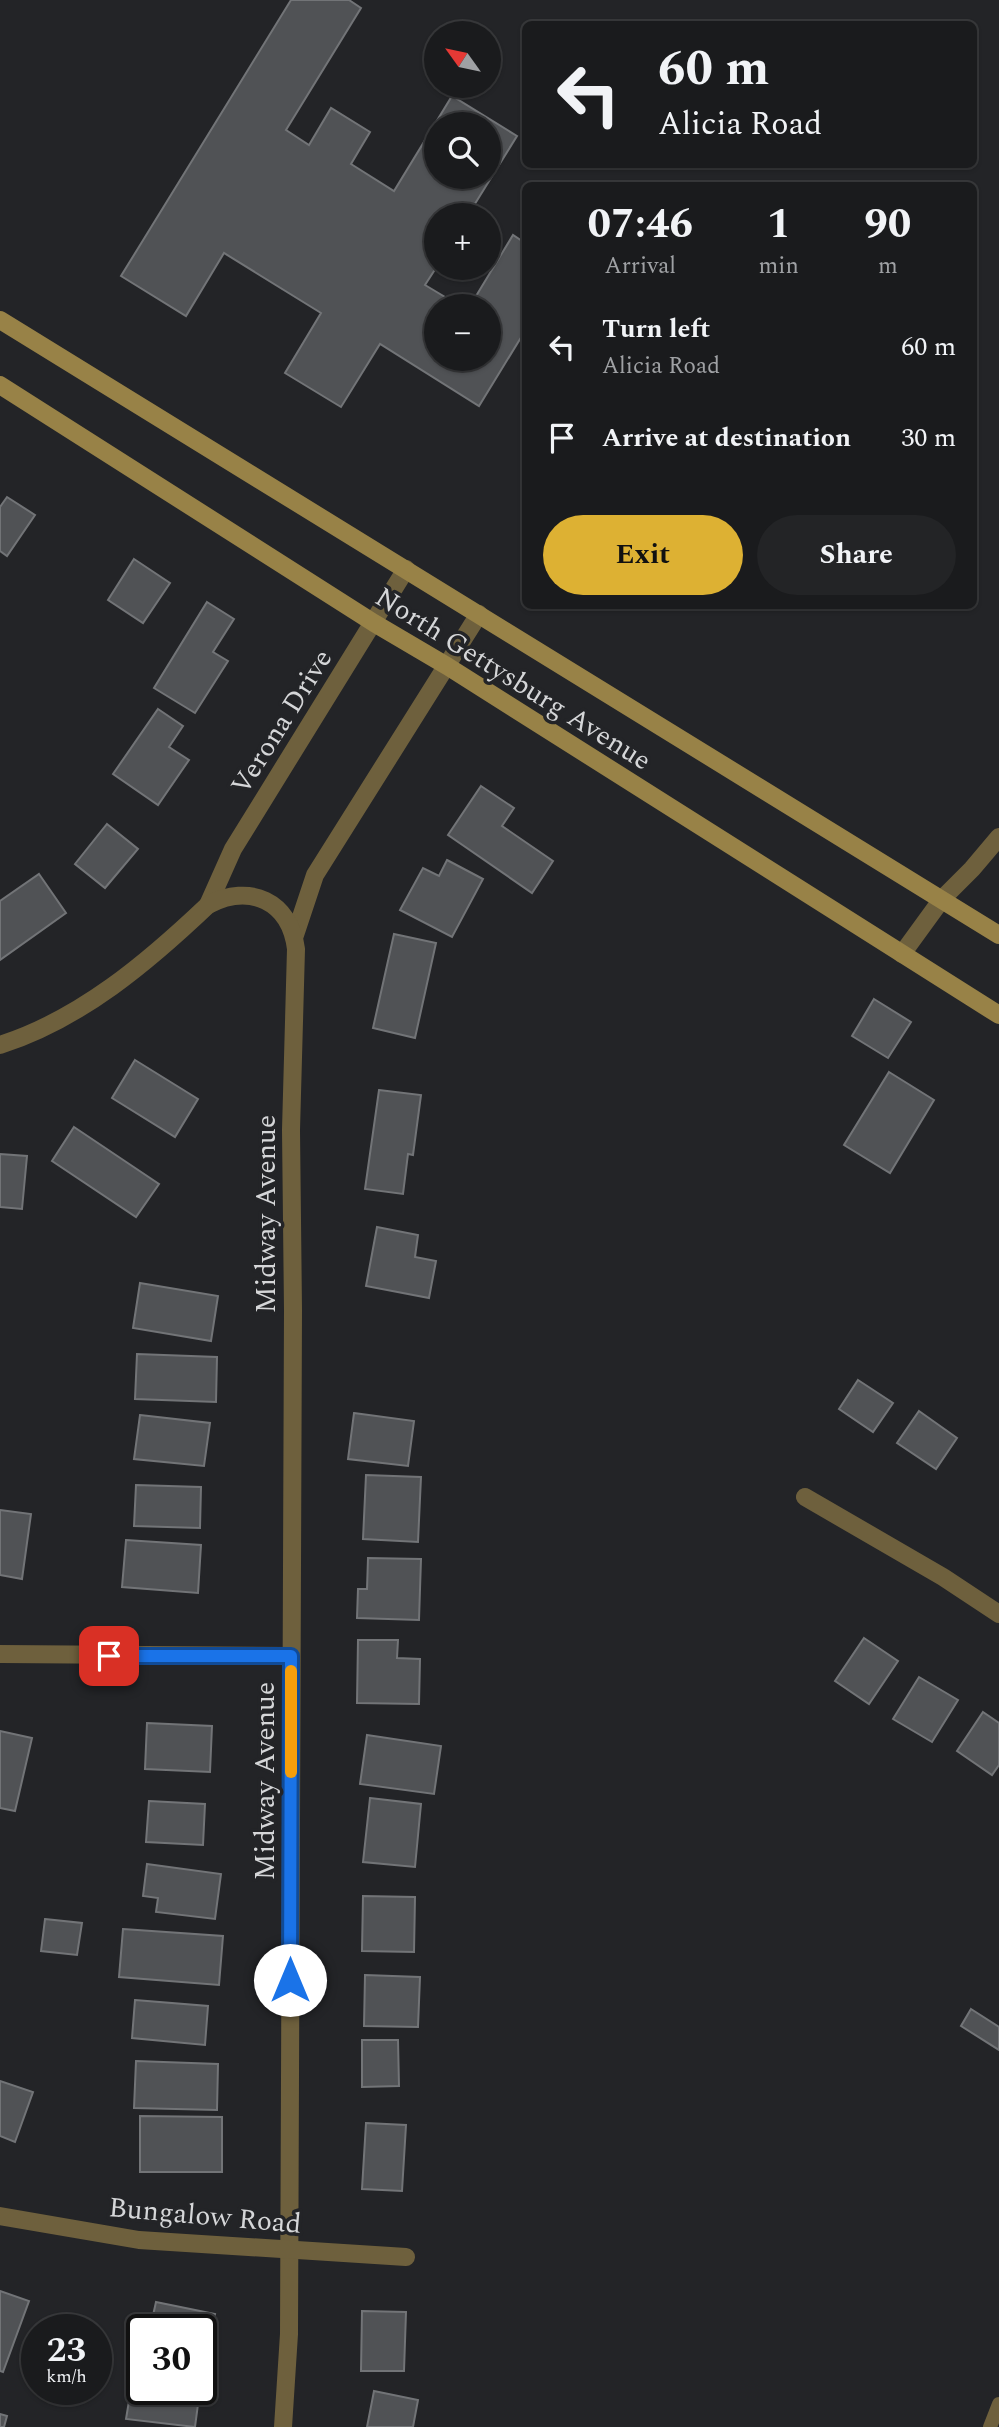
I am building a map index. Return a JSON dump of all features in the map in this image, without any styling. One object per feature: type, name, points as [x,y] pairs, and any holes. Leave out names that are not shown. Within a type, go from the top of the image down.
[{"type":"main road","name":"North Gettysburg Avenue","points":[[0,320],[999,935]]},
{"type":"main road","name":"North Gettysburg Avenue","points":[[0,385],[999,1015]]},
{"type":"street","name":"Verona Drive","points":[[208,905],[233,849],[405,569]]},
{"type":"street","points":[[295,935],[315,875],[479,614]]},
{"type":"street","points":[[902,954],[942,899],[999,837]]},
{"type":"street","name":"Verona Drive","points":[[0,1045],[43,1028],[77,1010],[146,961],[208,905],[233,895],[246,894],[260,898],[281,912],[295,935]]},
{"type":"street","name":"Midway Avenue","points":[[283,2427],[289,2334],[291,1130],[295,935]]},
{"type":"street","points":[[805,1497],[943,1577],[999,1614]]},
{"type":"street","points":[[0,1654],[291,1656]]},
{"type":"street","name":"Bungalow Road","points":[[0,2216],[139,2240],[406,2257]]},
{"type":"lane","points":[[990,2427],[999,2404]]},
{"type":"building","points":[[291,0],[349,0],[361,8],[286,130],[309,145],[331,108],[370,132],[351,164],[394,191],[424,142],[424,189],[484,189],[475,203],[424,203],[424,280],[428,280],[425,285],[440,294],[424,294],[424,371],[500,371],[479,406],[380,344],[341,407],[285,373],[321,313],[224,253],[186,316],[121,276]]},
{"type":"building","points":[[451,98],[478,112],[442,112]]},
{"type":"building","points":[[501,126],[517,136],[501,162]]},
{"type":"building","points":[[513,235],[522,241],[522,336],[501,370],[501,294],[477,294],[486,280],[501,280],[501,255]]},
{"type":"building","points":[[7,497],[35,515],[7,556],[0,551],[0,507]]},
{"type":"building","points":[[134,559],[170,583],[143,623],[108,600]]},
{"type":"building","points":[[207,602],[234,619],[213,652],[228,661],[195,713],[154,688]]},
{"type":"building","points":[[158,709],[183,726],[169,747],[189,760],[158,805],[113,774]]},
{"type":"building","points":[[481,786],[514,808],[502,826],[553,861],[532,893],[448,835]]},
{"type":"building","points":[[107,824],[138,849],[105,888],[75,864]]},
{"type":"building","points":[[447,860],[483,879],[452,937],[400,910],[423,868],[439,876]]},
{"type":"building","points":[[39,874],[66,913],[0,960],[0,901]]},
{"type":"building","points":[[394,934],[436,943],[415,1038],[373,1028]]},
{"type":"building","points":[[874,999],[911,1022],[888,1058],[852,1036]]},
{"type":"building","points":[[135,1060],[198,1099],[175,1137],[112,1098]]},
{"type":"building","points":[[889,1072],[934,1100],[890,1173],[844,1145]]},
{"type":"building","points":[[379,1090],[421,1095],[413,1155],[408,1154],[403,1194],[365,1189]]},
{"type":"building","points":[[74,1127],[159,1184],[136,1217],[52,1161]]},
{"type":"building","points":[[0,1154],[27,1156],[22,1209],[0,1207]]},
{"type":"building","points":[[377,1227],[418,1235],[415,1257],[436,1261],[429,1298],[366,1286]]},
{"type":"building","points":[[140,1283],[218,1296],[211,1341],[133,1328]]},
{"type":"building","points":[[137,1354],[217,1357],[216,1402],[135,1399]]},
{"type":"building","points":[[858,1380],[893,1403],[873,1432],[839,1409]]},
{"type":"building","points":[[919,1411],[957,1438],[936,1469],[897,1443]]},
{"type":"building","points":[[354,1413],[414,1421],[408,1466],[348,1459]]},
{"type":"building","points":[[140,1415],[210,1423],[204,1466],[134,1459]]},
{"type":"building","points":[[366,1475],[421,1477],[418,1542],[363,1539]]},
{"type":"building","points":[[136,1485],[201,1487],[200,1528],[134,1526]]},
{"type":"building","points":[[0,1510],[31,1514],[22,1579],[0,1575]]},
{"type":"building","points":[[126,1540],[201,1545],[198,1593],[122,1587]]},
{"type":"building","points":[[368,1558],[421,1559],[419,1620],[357,1618],[358,1589],[367,1589]]},
{"type":"building","points":[[864,1638],[898,1661],[869,1704],[835,1681]]},
{"type":"building","points":[[358,1640],[398,1640],[397,1658],[420,1659],[419,1704],[357,1703]]},
{"type":"building","points":[[919,1677],[958,1700],[932,1742],[893,1719]]},
{"type":"building","points":[[983,1712],[999,1723],[999,1765],[992,1775],[957,1751]]},
{"type":"building","points":[[147,1723],[212,1726],[210,1772],[145,1769]]},
{"type":"building","points":[[0,1731],[32,1738],[15,1811],[0,1808]]},
{"type":"building","points":[[367,1735],[441,1746],[434,1794],[360,1784]]},
{"type":"building","points":[[370,1798],[421,1804],[415,1867],[363,1862]]},
{"type":"building","points":[[149,1801],[205,1804],[203,1845],[146,1842]]},
{"type":"building","points":[[147,1864],[221,1874],[215,1919],[156,1912],[158,1898],[143,1896]]},
{"type":"building","points":[[363,1896],[415,1897],[414,1952],[362,1951]]},
{"type":"building","points":[[45,1919],[82,1923],[77,1955],[41,1951]]},
{"type":"building","points":[[123,1929],[223,1936],[219,1985],[119,1977]]},
{"type":"building","points":[[365,1975],[420,1977],[418,2027],[364,2026]]},
{"type":"building","points":[[135,2000],[208,2006],[205,2045],[132,2038]]},
{"type":"building","points":[[971,2009],[999,2027],[999,2050],[961,2026]]},
{"type":"building","points":[[362,2040],[398,2040],[399,2086],[362,2087]]},
{"type":"building","points":[[136,2061],[218,2064],[217,2110],[134,2108]]},
{"type":"building","points":[[0,2081],[33,2092],[15,2142],[0,2136]]},
{"type":"building","points":[[140,2116],[222,2117],[222,2172],[140,2172]]},
{"type":"building","points":[[366,2123],[406,2125],[402,2191],[362,2189]]},
{"type":"building","points":[[0,2291],[29,2301],[24,2314],[21,2314],[21,2323],[3,2372],[0,2371]]},
{"type":"building","points":[[156,2302],[215,2314],[153,2314]]},
{"type":"building","points":[[362,2311],[406,2312],[404,2371],[361,2371]]},
{"type":"building","points":[[374,2391],[418,2400],[413,2427],[367,2427]]},
{"type":"building","points":[[128,2405],[198,2405],[195,2427],[126,2419]]},
{"type":"building","points":[[0,2414],[7,2416],[4,2427],[0,2427]]},
{"type":"slow traffic","points":[[291,1671],[291,1772]]},
{"type":"route","points":[[109,1656],[291,1656],[290,1980]]}]
